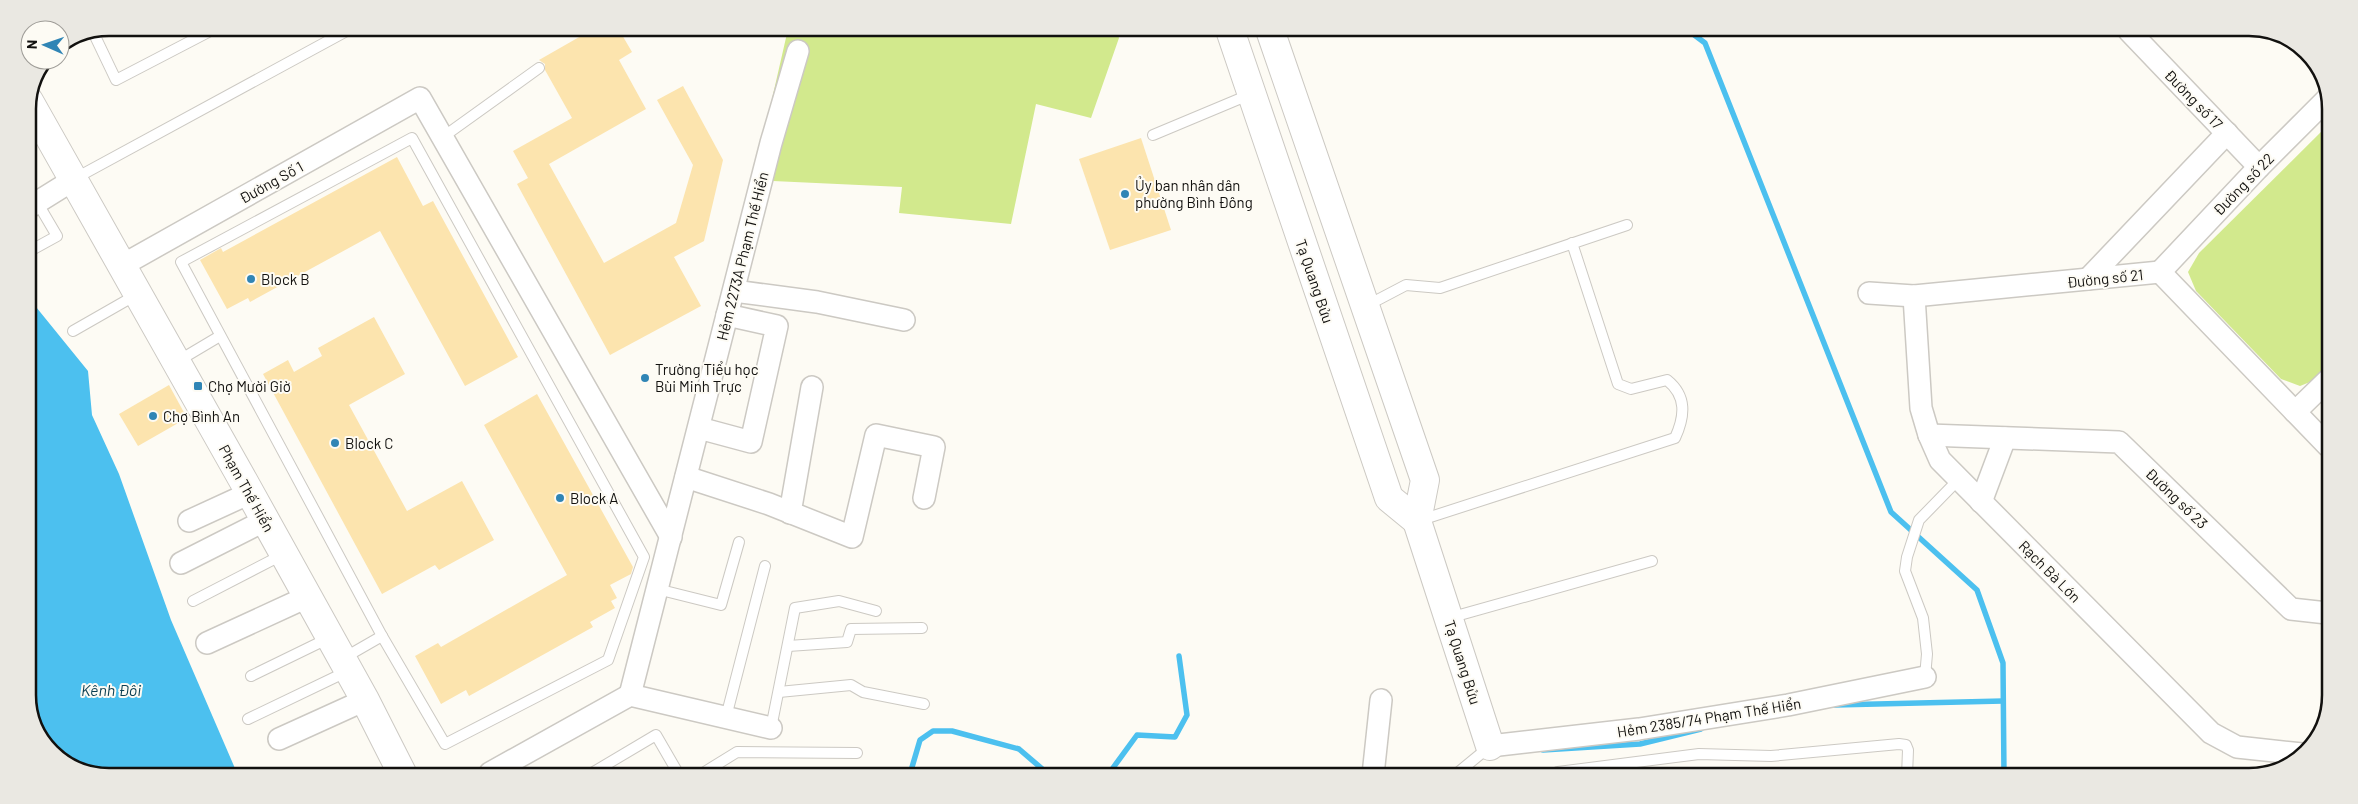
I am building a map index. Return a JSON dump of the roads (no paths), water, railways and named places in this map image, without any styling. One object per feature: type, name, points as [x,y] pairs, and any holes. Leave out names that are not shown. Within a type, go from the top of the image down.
[{"type":"street","name":"Tạ Quang Bửu","points":[[1232,36],[1389,498],[1418,521]]},
{"type":"street","name":"Tạ Quang Bửu","points":[[1272,36],[1425,480],[1418,521],[1490,746]]},
{"type":"street","name":"Đường số 17","points":[[2133,36],[2259,167]]},
{"type":"street","name":"Hẻm 2273A Phạm Thế Hiển","points":[[630,695],[771,143],[798,51]]},
{"type":"street","points":[[1252,93],[1288,80]]},
{"type":"street","name":"Đường Số 1","points":[[121,266],[420,98],[443,137]]},
{"type":"street","name":"Đường số 22","points":[[2160,272],[2259,167],[2322,104]]},
{"type":"street","name":"Phạm Thế Hiển","points":[[36,121],[73,180],[250,493],[365,700],[399,768]]},
{"type":"street","points":[[2088,279],[2227,133]]},
{"type":"street","points":[[443,137],[671,537]]},
{"type":"street","points":[[36,203],[73,180]]},
{"type":"street","name":"Đường số 21","points":[[1869,293],[1914,296],[2160,272],[2322,440]]},
{"type":"street","points":[[734,291],[817,302],[904,320]]},
{"type":"street","name":"Rạch Bà Lớn","points":[[1914,296],[1921,408],[1929,435],[1940,460],[2211,732],[2237,747],[2293,753]]},
{"type":"street","points":[[699,428],[751,442],[777,326],[727,315]]},
{"type":"street","points":[[2295,412],[2322,386]]},
{"type":"street","points":[[790,513],[812,387]]},
{"type":"street","points":[[686,477],[852,537],[876,435],[934,448],[924,498]]},
{"type":"street","name":"Đường số 23","points":[[1929,435],[2118,442],[2291,609],[2322,612]]},
{"type":"street","points":[[1981,502],[2005,438]]},
{"type":"street","points":[[189,521],[250,493]]},
{"type":"street","points":[[180,563],[264,521]]},
{"type":"street","points":[[208,643],[307,596]]},
{"type":"street","name":"Hẻm 2385/74 Phạm Thế Hiển","points":[[1490,746],[1638,729],[1788,705],[1925,677]]},
{"type":"street","points":[[499,768],[630,695],[772,728]]},
{"type":"street","points":[[279,739],[365,700]]},
{"type":"street","points":[[1373,768],[1381,700]]},
{"type":"lane","points":[[96,38],[116,80],[201,36]]},
{"type":"lane","points":[[73,180],[337,36]]},
{"type":"lane","points":[[443,137],[539,68]]},
{"type":"lane","points":[[1153,135],[1252,93]]},
{"type":"lane","points":[[412,138],[644,557],[608,660],[445,744],[382,636],[181,262],[412,138]]},
{"type":"lane","points":[[36,210],[58,236],[36,248]]},
{"type":"lane","points":[[1366,306],[1406,285],[1440,288],[1627,225]]},
{"type":"lane","points":[[1418,521],[1675,438],[1681,424],[1683,406],[1678,389],[1667,380],[1631,389],[1618,384],[1572,243]]},
{"type":"lane","points":[[73,331],[137,295]]},
{"type":"lane","points":[[176,362],[220,336]]},
{"type":"lane","points":[[1925,677],[1927,654],[1923,618],[1905,572],[1907,557],[1919,520],[1959,479]]},
{"type":"lane","points":[[657,589],[721,606],[739,542]]},
{"type":"lane","points":[[193,601],[283,555]]},
{"type":"lane","points":[[1448,618],[1652,561]]},
{"type":"lane","points":[[726,717],[765,566]]},
{"type":"lane","points":[[772,728],[795,608],[839,601],[876,612]]},
{"type":"lane","points":[[788,646],[847,642],[851,629],[922,628]]},
{"type":"lane","points":[[248,719],[340,655],[382,636]]},
{"type":"lane","points":[[251,676],[340,655]]},
{"type":"lane","points":[[779,692],[851,685],[864,692],[924,704]]},
{"type":"lane","points":[[600,768],[656,735],[675,768]]},
{"type":"lane","points":[[1589,768],[1699,754],[1770,756],[1898,744],[1906,745],[1908,750],[1907,768]]},
{"type":"lane","points":[[1463,768],[1490,746]]},
{"type":"lane","points":[[712,768],[737,752],[857,753]]},
{"type":"water","name":"Kênh Đôi","points":[[36,307],[88,371],[92,415],[119,474],[171,620],[235,768],[109,768],[86,764],[65,753],[46,731],[36,699]]},
{"type":"waterway","points":[[1696,36],[1705,43],[1891,512],[1977,590],[2003,663],[2004,768]]},
{"type":"waterway","points":[[1113,768],[1137,735],[1175,737],[1187,715],[1179,656]]},
{"type":"waterway","points":[[1835,705],[2003,701]]},
{"type":"waterway","points":[[1543,750],[1640,744],[1701,729]]},
{"type":"waterway","points":[[912,768],[920,740],[933,731],[952,731],[1019,749],[1041,768]]},
{"type":"place","name":"Ủy ban nhân dân phường Bình Đông","points":[[1125,194]]},
{"type":"place","name":"Block B","points":[[251,279]]},
{"type":"place","name":"Trường Tiểu học Bùi Minh Trực","points":[[645,378]]},
{"type":"place","name":"Chợ Mười Giờ","points":[[198,386]]},
{"type":"place","name":"Chợ Bình An","points":[[153,416]]},
{"type":"place","name":"Block C","points":[[335,443]]},
{"type":"place","name":"Block A","points":[[560,498]]}]
